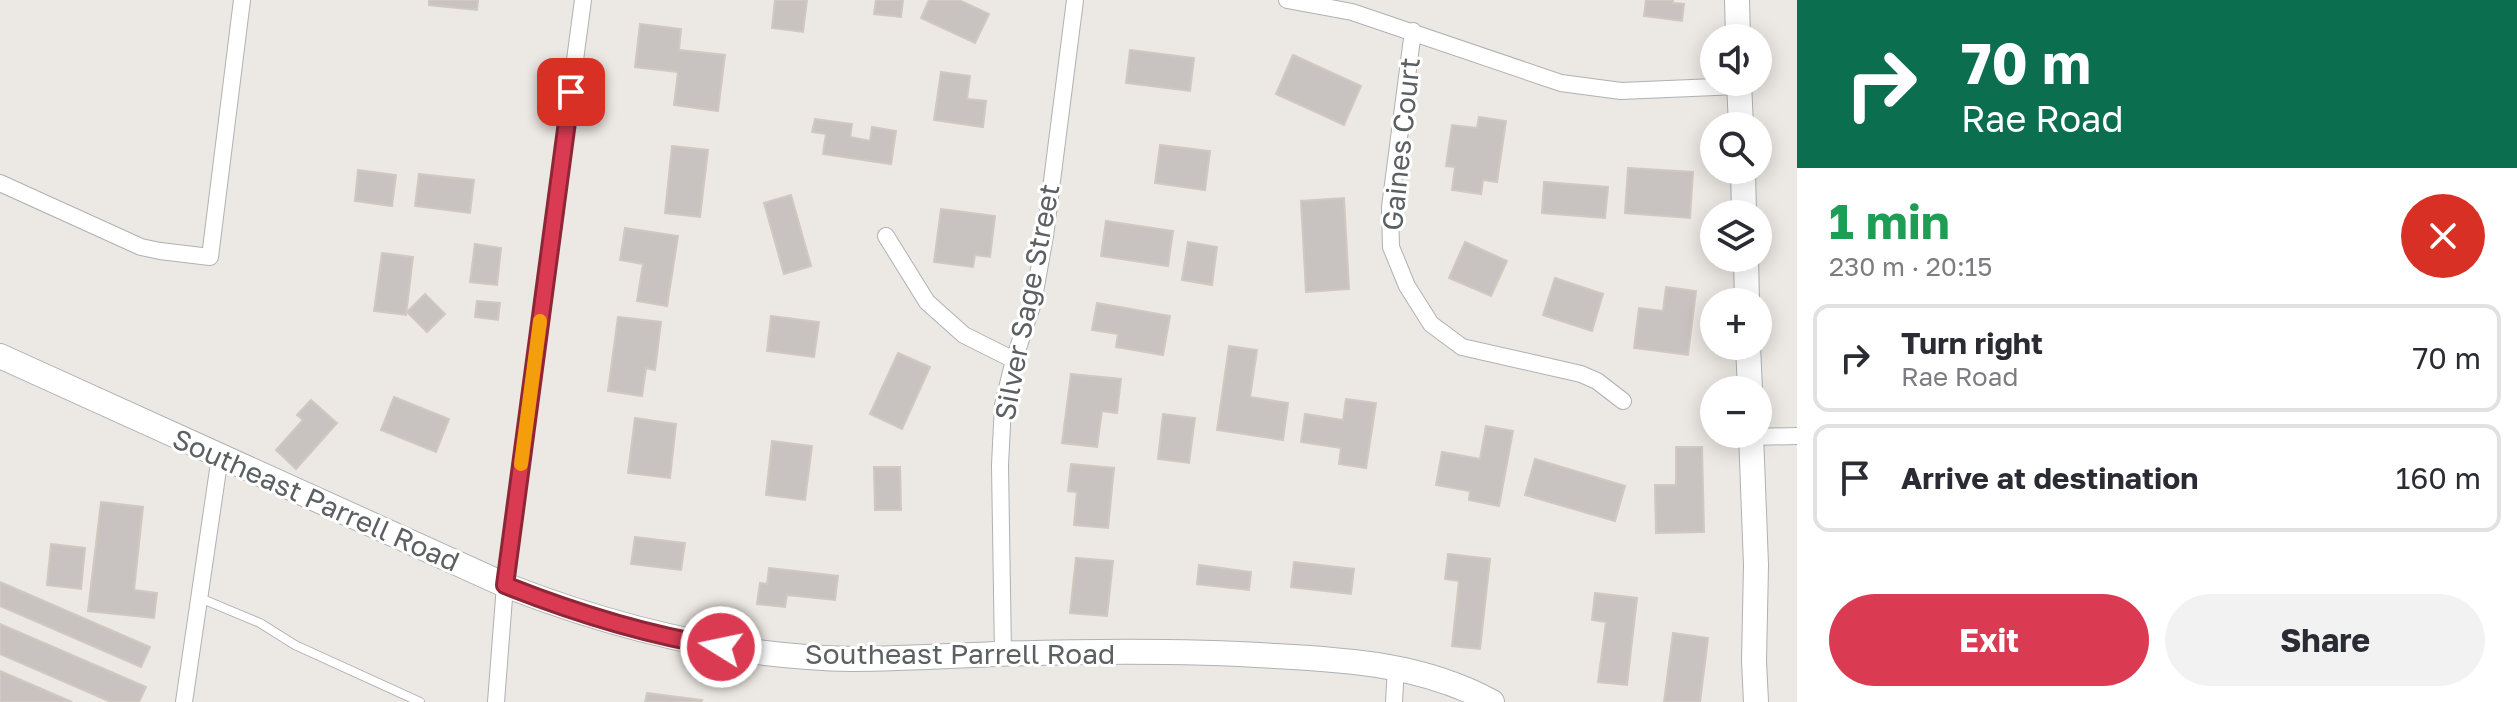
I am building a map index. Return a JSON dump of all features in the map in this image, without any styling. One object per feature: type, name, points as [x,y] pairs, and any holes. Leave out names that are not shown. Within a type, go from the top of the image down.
[{"type":"street","points":[[0,183],[141,247],[210,257],[242,0]]},
{"type":"street","points":[[496,702],[505,585],[583,0]]},
{"type":"street","name":"Silver Sage Street","points":[[1003,654],[1000,465],[1003,405],[1033,303],[1045,236],[1075,0]]},
{"type":"street","points":[[1287,0],[1352,12],[1561,83],[1621,91],[1700,86]]},
{"type":"street","points":[[1737,0],[1738,24]]},
{"type":"street","name":"Gaines Court","points":[[1413,31],[1390,207],[1391,247],[1407,286],[1431,324],[1462,347],[1581,374],[1597,381],[1623,401]]},
{"type":"street","points":[[886,236],[927,302],[964,335],[1014,360]]},
{"type":"street","name":"Southeast Parrell Road","points":[[0,356],[505,585],[567,609],[665,637],[749,652],[851,659],[1003,654],[1231,653],[1336,659],[1396,667],[1445,680],[1492,702]]},
{"type":"street","points":[[1772,435],[1797,436]]},
{"type":"street","points":[[1751,448],[1756,702]]},
{"type":"street","points":[[184,702],[220,456]]},
{"type":"street","points":[[1746,702],[1754,661]]},
{"type":"street","points":[[1394,702],[1396,667]]},
{"type":"lane","points":[[199,598],[260,623],[295,645],[420,702]]},
{"type":"building","points":[[429,0],[478,0],[477,10],[429,5]]},
{"type":"building","points":[[775,0],[807,0],[803,32],[772,28]]},
{"type":"building","points":[[876,0],[903,0],[901,17],[874,14]]},
{"type":"building","points":[[929,0],[959,0],[989,14],[975,43],[921,18]]},
{"type":"building","points":[[1646,0],[1673,0],[1673,3],[1684,4],[1682,21],[1644,16]]},
{"type":"building","points":[[640,24],[681,29],[679,50],[725,55],[718,111],[674,105],[678,72],[635,67]]},
{"type":"building","points":[[1130,50],[1194,58],[1190,91],[1126,83]]},
{"type":"building","points":[[1293,55],[1361,86],[1344,125],[1276,94]]},
{"type":"building","points":[[941,72],[970,76],[967,99],[986,101],[983,127],[934,120]]},
{"type":"building","points":[[1479,117],[1506,121],[1497,182],[1483,180],[1481,194],[1452,190],[1455,167],[1446,166],[1452,125],[1477,128]]},
{"type":"building","points":[[815,119],[852,124],[850,137],[870,141],[872,127],[896,131],[891,164],[823,154],[826,134],[812,132]]},
{"type":"building","points":[[1160,145],[1210,151],[1205,190],[1155,183]]},
{"type":"building","points":[[672,146],[708,150],[700,217],[665,213]]},
{"type":"building","points":[[1628,168],[1693,172],[1690,218],[1625,213]]},
{"type":"building","points":[[358,170],[396,175],[392,206],[355,201]]},
{"type":"building","points":[[419,174],[474,180],[470,213],[415,206]]},
{"type":"building","points":[[1544,182],[1608,187],[1605,218],[1542,213]]},
{"type":"building","points":[[791,195],[811,266],[784,274],[764,203]]},
{"type":"building","points":[[1344,198],[1349,289],[1306,292],[1301,201]]},
{"type":"building","points":[[941,209],[995,216],[990,257],[975,255],[973,267],[934,262]]},
{"type":"building","points":[[1106,221],[1173,231],[1168,266],[1101,256]]},
{"type":"building","points":[[625,228],[678,236],[667,306],[637,301],[643,264],[620,260]]},
{"type":"building","points":[[1188,242],[1217,247],[1212,285],[1182,280]]},
{"type":"building","points":[[1465,242],[1507,261],[1491,296],[1449,278]]},
{"type":"building","points":[[475,244],[501,248],[497,285],[470,282]]},
{"type":"building","points":[[382,253],[413,257],[406,315],[374,311]]},
{"type":"building","points":[[1555,278],[1603,294],[1592,331],[1543,315]]},
{"type":"building","points":[[1666,287],[1696,291],[1688,355],[1634,348],[1639,308],[1663,311]]},
{"type":"building","points":[[425,294],[445,314],[427,332],[407,312]]},
{"type":"building","points":[[477,301],[500,303],[498,320],[475,317]]},
{"type":"building","points":[[1097,303],[1170,316],[1163,355],[1116,347],[1118,334],[1092,330]]},
{"type":"building","points":[[771,316],[819,322],[814,357],[767,351]]},
{"type":"building","points":[[618,317],[661,322],[655,370],[646,368],[642,396],[608,391]]},
{"type":"building","points":[[1229,346],[1257,350],[1250,397],[1288,403],[1283,440],[1217,430]]},
{"type":"building","points":[[898,353],[930,367],[902,429],[870,414]]},
{"type":"building","points":[[1071,374],[1121,379],[1117,413],[1102,411],[1097,447],[1062,443]]},
{"type":"building","points":[[394,397],[449,419],[436,452],[381,430]]},
{"type":"building","points":[[1346,399],[1376,403],[1366,468],[1339,464],[1341,448],[1301,442],[1305,414],[1343,420]]},
{"type":"building","points":[[311,400],[337,423],[296,469],[276,450],[303,420],[297,415]]},
{"type":"building","points":[[1163,414],[1195,418],[1189,463],[1158,459]]},
{"type":"building","points":[[635,418],[676,424],[670,478],[628,473]]},
{"type":"building","points":[[1486,426],[1513,431],[1499,506],[1469,500],[1470,491],[1436,485],[1442,452],[1480,459]]},
{"type":"building","points":[[772,441],[812,446],[805,500],[766,495]]},
{"type":"building","points":[[1676,447],[1702,448],[1704,532],[1656,533],[1655,485],[1676,485]]},
{"type":"building","points":[[1535,459],[1625,486],[1615,521],[1525,495]]},
{"type":"building","points":[[1071,464],[1114,468],[1108,528],[1074,525],[1077,492],[1068,491]]},
{"type":"building","points":[[874,467],[900,467],[901,510],[875,510]]},
{"type":"building","points":[[101,502],[143,507],[134,590],[157,593],[154,618],[88,611]]},
{"type":"building","points":[[635,537],[685,543],[681,570],[631,564]]},
{"type":"building","points":[[51,544],[85,548],[81,589],[47,585]]},
{"type":"building","points":[[1448,554],[1490,559],[1480,649],[1452,646],[1459,581],[1445,579]]},
{"type":"building","points":[[1076,558],[1113,561],[1107,616],[1070,613]]},
{"type":"building","points":[[1294,562],[1354,569],[1351,594],[1291,587]]},
{"type":"building","points":[[1199,565],[1251,572],[1249,590],[1197,584]]},
{"type":"building","points":[[769,568],[838,576],[835,600],[787,595],[785,607],[757,604],[760,583],[767,584]]},
{"type":"building","points":[[0,582],[150,647],[141,667],[0,606]]},
{"type":"building","points":[[1595,593],[1637,598],[1627,685],[1598,682],[1606,622],[1592,620]]},
{"type":"building","points":[[0,624],[146,687],[139,702],[111,702],[0,654]]},
{"type":"building","points":[[1673,633],[1708,638],[1700,702],[1664,702]]},
{"type":"building","points":[[0,671],[72,702],[0,702]]},
{"type":"building","points":[[647,693],[702,700],[645,702]]},
{"type":"slow traffic","points":[[521,464],[540,321]]},
{"type":"route","points":[[571,92],[505,585],[567,609],[665,637],[721,647]]}]
